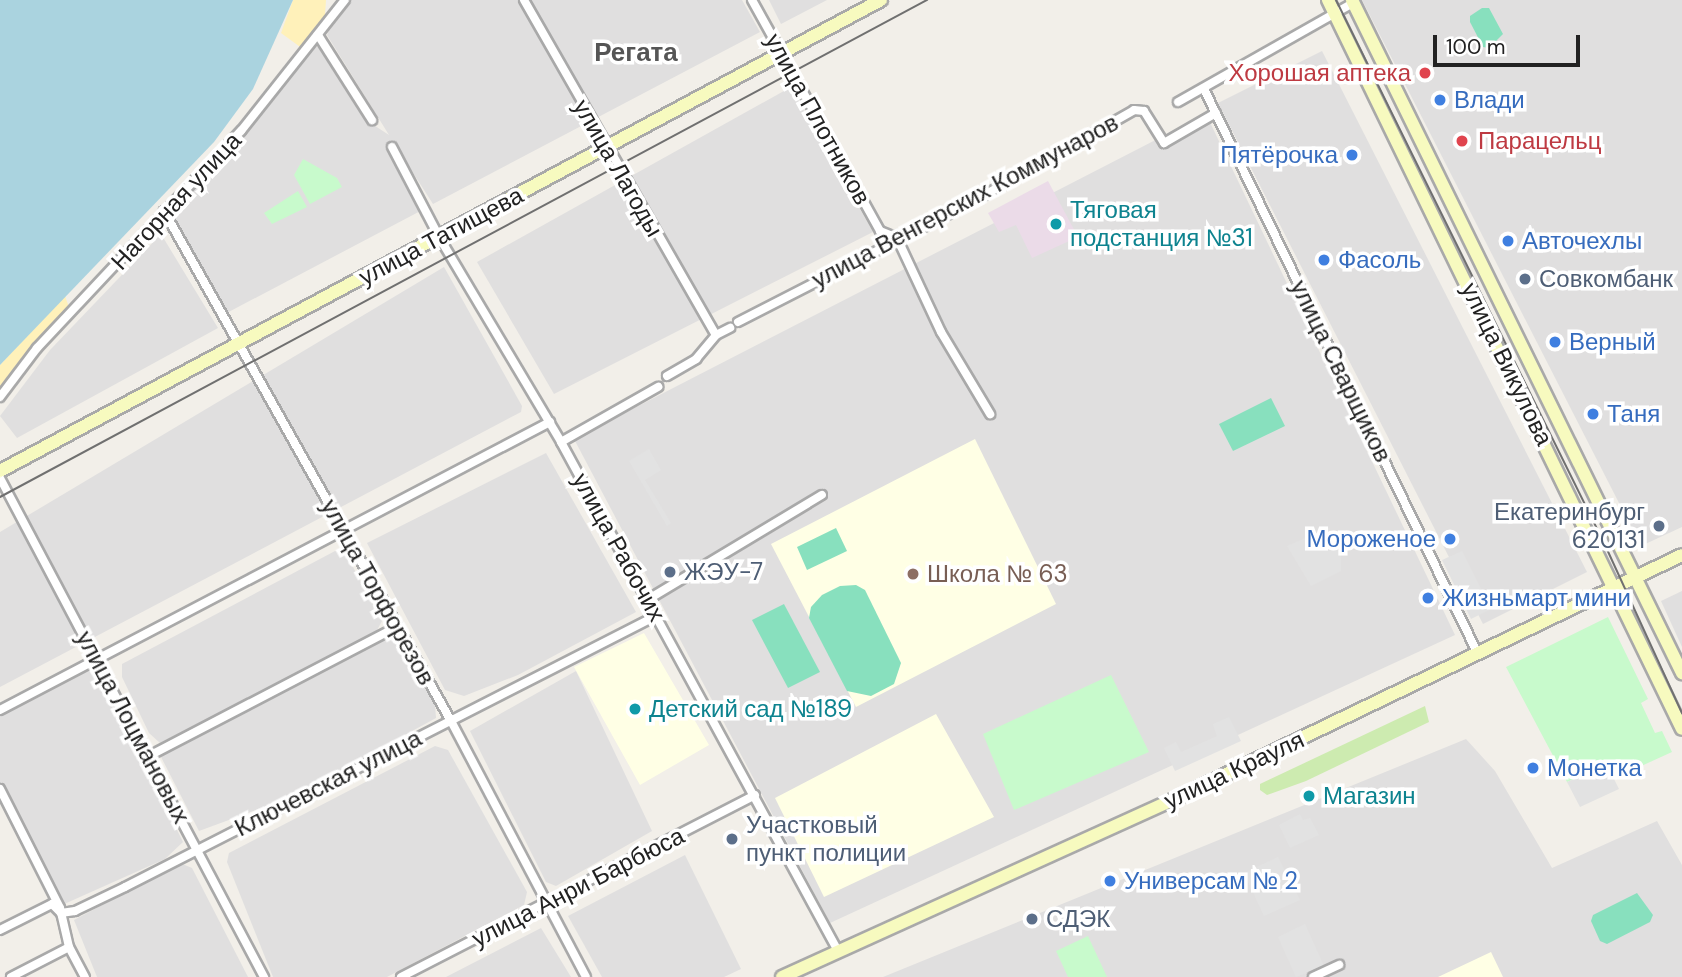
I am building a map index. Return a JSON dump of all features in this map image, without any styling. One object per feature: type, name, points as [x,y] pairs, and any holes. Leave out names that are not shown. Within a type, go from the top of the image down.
[{"type":"street","name":"Нагорная улица","points":[[0,397],[37,348],[155,226],[164,211],[241,131],[345,0]]},
{"type":"street","name":"улица Лагоды","points":[[524,0],[606,148],[716,335]]},
{"type":"street","name":"улица Плотников","points":[[752,0],[880,231],[897,238],[940,332],[990,414]]},
{"type":"street","name":"улица Татищева","points":[[0,471],[881,0]]},
{"type":"street","name":"улица Викулова","points":[[1328,0],[1682,729]]},
{"type":"street","points":[[1178,102],[1353,1]]},
{"type":"street","name":"улица Викулова","points":[[1353,1],[1682,673]]},
{"type":"street","points":[[318,35],[372,120]]},
{"type":"street","name":"улица Сварщиков","points":[[1203,89],[1478,654]]},
{"type":"street","name":"улица Венгерских Коммунаров","points":[[738,322],[897,238],[967,205],[1134,110],[1144,111],[1164,143],[1216,113]]},
{"type":"street","name":"улица Рабочих","points":[[392,147],[439,237],[550,422],[755,794],[838,951]]},
{"type":"street","name":"улица Торфорезов","points":[[164,211],[236,345],[451,721],[586,977]]},
{"type":"street","points":[[667,376],[696,359],[716,335],[730,328]]},
{"type":"street","points":[[561,442],[658,387]]},
{"type":"street","points":[[0,710],[550,422]]},
{"type":"street","name":"улица Лоцмановых","points":[[0,478],[264,977]]},
{"type":"street","points":[[647,600],[822,495]]},
{"type":"street","name":"улица Крауля","points":[[782,977],[1478,654],[1682,555]]},
{"type":"street","name":"Ключевская улица","points":[[0,930],[52,904],[61,914],[198,849],[656,615]]},
{"type":"street","points":[[147,758],[397,627]]},
{"type":"street","points":[[0,789],[61,914],[69,947],[85,977]]},
{"type":"street","name":"улица Анри Барбюса","points":[[401,977],[547,904],[755,794]]},
{"type":"street","points":[[11,977],[69,947]]},
{"type":"street","points":[[1313,977],[1339,965]]},
{"type":"shaded area","points":[[342,0],[742,0],[760,32],[433,204],[392,140],[428,207],[223,315],[168,211],[312,46],[324,48],[366,120],[389,135],[327,35]]},
{"type":"shaded area","points":[[769,0],[827,0],[781,24]]},
{"type":"shaded area","points":[[1362,0],[1682,0],[1682,527],[1641,546]]},
{"type":"shaded area","points":[[1322,51],[1587,572],[1483,624],[1218,103]]},
{"type":"shaded area","points":[[791,87],[873,232],[554,394],[477,262]]},
{"type":"shaded area","points":[[1206,114],[1455,635],[830,923],[574,439]]},
{"type":"shaded area","points":[[1048,181],[1078,237],[1032,258],[1016,225],[999,232],[988,213]]},
{"type":"shaded area","points":[[161,234],[218,328],[17,438],[0,416],[50,350]]},
{"type":"shaded area","points":[[444,267],[522,406],[521,412],[0,687],[0,532]]},
{"type":"shaded area","name":"Школа № 63","points":[[975,439],[1056,604],[856,707],[771,544]]},
{"type":"shaded area","points":[[649,449],[661,470],[645,480],[671,523],[667,526],[629,461]]},
{"type":"shaded area","points":[[546,453],[636,612],[518,675],[464,696],[445,690],[367,543]]},
{"type":"shaded area","points":[[1329,528],[1341,554],[1341,571],[1311,586],[1287,546]]},
{"type":"shaded area","points":[[335,551],[346,554],[382,621],[376,632],[160,743],[149,733],[122,677],[122,664]]},
{"type":"shaded area","points":[[1462,551],[1491,609],[1471,619],[1442,560]]},
{"type":"shaded area","points":[[1682,591],[1682,647],[1661,601]]},
{"type":"shaded area","points":[[644,633],[709,745],[640,785],[574,667]]},
{"type":"shaded area","points":[[394,634],[435,705],[436,718],[289,798],[199,831],[160,755]]},
{"type":"shaded area","points":[[96,666],[183,842],[165,859],[62,905],[0,783],[0,715]]},
{"type":"shaded area","points":[[576,671],[652,831],[556,886],[546,882],[470,731]]},
{"type":"shaded area","points":[[936,714],[994,817],[824,897],[775,798]]},
{"type":"shaded area","points":[[1229,717],[1241,741],[1175,771],[1164,748],[1176,742],[1181,752],[1217,736],[1213,724]]},
{"type":"shaded area","points":[[1466,739],[1495,771],[1552,868],[1657,821],[1682,865],[1682,977],[883,977]]},
{"type":"shaded area","points":[[435,746],[448,750],[527,892],[524,905],[387,977],[273,977],[227,862],[229,853]]},
{"type":"shaded area","points":[[1607,765],[1619,789],[1580,807],[1567,782]]},
{"type":"shaded area","points":[[1300,814],[1303,820],[1310,818],[1319,835],[1290,848],[1279,825]]},
{"type":"shaded area","points":[[685,855],[741,969],[724,977],[602,977],[568,916]]},
{"type":"shaded area","points":[[1278,857],[1300,900],[1264,916],[1244,873]]},
{"type":"shaded area","points":[[180,863],[192,868],[248,977],[97,977],[74,920]]},
{"type":"shaded area","points":[[1305,924],[1324,966],[1296,977],[1278,937]]},
{"type":"shaded area","points":[[541,928],[571,977],[446,977]]},
{"type":"shaded area","points":[[1491,952],[1503,977],[1438,977]]},
{"type":"green space","points":[[1482,8],[1489,8],[1503,34],[1489,48],[1483,47],[1470,22],[1470,16]]},
{"type":"green space","points":[[303,159],[337,178],[342,187],[310,204],[294,175]]},
{"type":"green space","points":[[298,191],[307,207],[272,224],[264,213]]},
{"type":"green space","points":[[1271,398],[1285,426],[1233,451],[1219,424]]},
{"type":"green space","points":[[836,528],[847,551],[807,570],[797,547]]},
{"type":"green space","points":[[856,585],[865,590],[901,663],[894,684],[871,696],[847,691],[809,618],[811,607],[822,595],[840,586]]},
{"type":"green space","points":[[784,604],[820,672],[788,688],[752,620]]},
{"type":"green space","points":[[1608,617],[1648,699],[1641,703],[1655,733],[1662,731],[1672,752],[1615,778],[1607,765],[1567,782],[1506,667]]},
{"type":"green space","points":[[1111,675],[1149,752],[1014,810],[983,734]]},
{"type":"green space","points":[[1425,706],[1429,722],[1306,781],[1267,795],[1260,790],[1260,784]]},
{"type":"green space","points":[[1637,893],[1653,915],[1650,922],[1607,944],[1600,941],[1591,921],[1593,915]]},
{"type":"green space","points":[[1088,936],[1107,977],[1068,977],[1056,951]]},
{"type":"sand","points":[[293,0],[326,0],[325,15],[303,49],[281,33]]},
{"type":"sand","points":[[65,296],[70,310],[28,349],[0,389],[0,365]]},
{"type":"water","points":[[0,0],[293,0],[253,89],[214,142],[0,365]]},
{"type":"tram line","points":[[0,497],[927,0]]},
{"type":"tram line","points":[[1336,0],[1605,545],[1682,713]]},
{"type":"place","name":"Хорошая аптека","points":[[1425,73]]},
{"type":"place","name":"Влади","points":[[1440,100]]},
{"type":"place","name":"Парацельц","points":[[1462,141]]},
{"type":"place","name":"Пятёрочка","points":[[1352,155]]},
{"type":"place","name":"Тяговая подстанция №31","points":[[1056,224]]},
{"type":"place","name":"Авточехлы","points":[[1508,241]]},
{"type":"place","name":"Фасоль","points":[[1324,260]]},
{"type":"place","name":"Совкомбанк","points":[[1525,279]]},
{"type":"place","name":"Верный","points":[[1555,342]]},
{"type":"place","name":"Таня","points":[[1593,414]]},
{"type":"place","name":"Екатеринбург 620131","points":[[1659,526]]},
{"type":"place","name":"Мороженое","points":[[1450,539]]},
{"type":"place","name":"ЖЭУ-7","points":[[670,572]]},
{"type":"place","name":"Школа № 63","points":[[913,574]]},
{"type":"place","name":"Жизньмарт мини","points":[[1428,598]]},
{"type":"place","name":"Детский сад №189","points":[[635,709]]},
{"type":"place","name":"Монетка","points":[[1533,768]]},
{"type":"place","name":"Магазин","points":[[1309,796]]},
{"type":"place","name":"Участковый пункт полиции","points":[[732,839]]},
{"type":"place","name":"Универсам № 2","points":[[1110,881]]},
{"type":"place","name":"СДЭК","points":[[1032,919]]},
{"type":"district","name":"Регата","points":[[636,53]]}]
